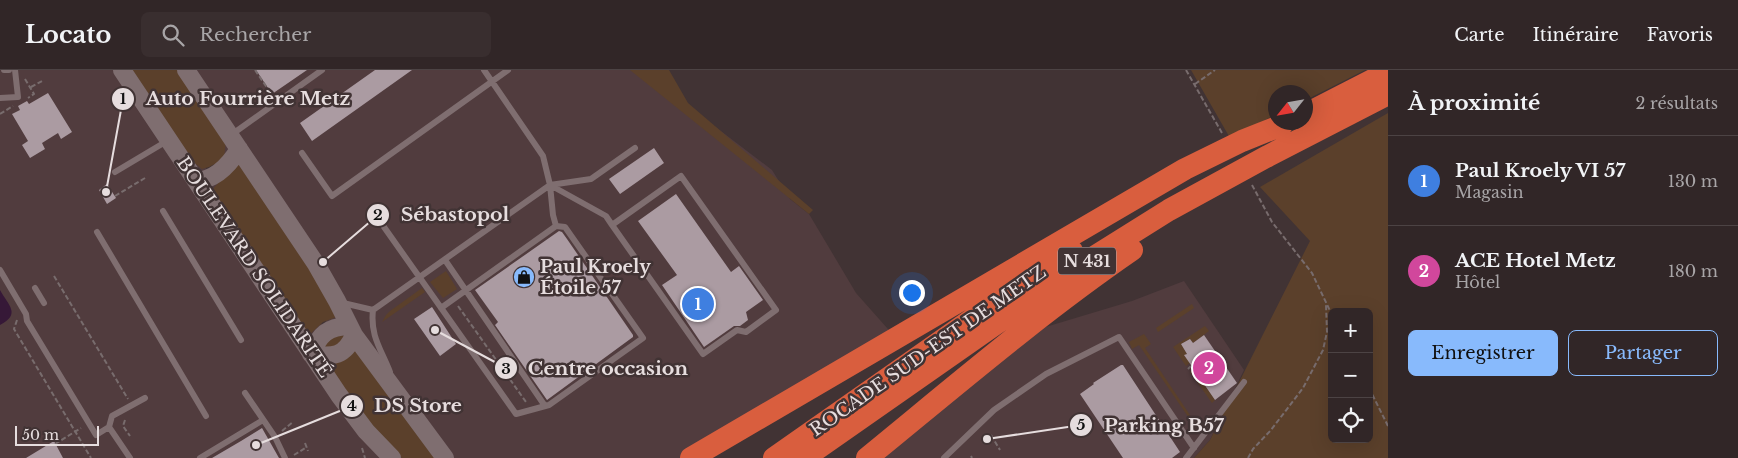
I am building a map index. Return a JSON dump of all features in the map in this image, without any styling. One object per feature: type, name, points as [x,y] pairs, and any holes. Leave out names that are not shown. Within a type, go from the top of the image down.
[{"type":"highway","points":[[1313,110],[1388,72]]},
{"type":"highway","name":"ROCADE SUD-EST DE METZ","points":[[804,458],[1070,272],[1169,210],[1388,94]]},
{"type":"highway","points":[[691,458],[1185,169],[1242,141],[1270,130]]},
{"type":"highway","name":"ROCADE SUD-EST DE METZ","points":[[774,458],[1072,250],[1141,207],[1275,130]]},
{"type":"highway","points":[[867,458],[1019,334],[1098,274],[1268,156]]},
{"type":"main road","name":"BOULEVARD SOLIDARITÉ","points":[[122,70],[353,415],[392,458]]},
{"type":"main road","points":[[186,70],[316,264],[352,330],[445,458]]},
{"type":"main road","points":[[196,181],[204,180],[219,173],[232,161],[234,143]]},
{"type":"main road","points":[[336,327],[352,330],[350,345],[337,354],[325,357],[311,354],[322,335],[336,327]]},
{"type":"lane","points":[[4,70],[9,70]]},
{"type":"lane","points":[[0,98],[18,97],[15,70]]},
{"type":"lane","points":[[234,143],[277,102],[322,70]]},
{"type":"lane","points":[[484,70],[543,156],[550,185],[556,226]]},
{"type":"lane","points":[[302,154],[332,196],[508,70]]},
{"type":"lane","points":[[114,172],[169,140]]},
{"type":"lane","points":[[401,399],[376,342],[371,325],[373,310],[550,185],[591,179],[635,148]]},
{"type":"lane","points":[[550,185],[606,216],[612,225],[703,354],[737,330],[746,332],[776,310],[681,176],[612,225]]},
{"type":"lane","points":[[163,211],[241,340]]},
{"type":"lane","points":[[384,228],[516,414],[545,406],[644,338],[565,226],[556,226],[441,308]]},
{"type":"lane","points":[[97,232],[206,416]]},
{"type":"lane","points":[[445,260],[545,406]]},
{"type":"lane","points":[[0,270],[26,314],[27,321],[96,435],[109,427],[112,416],[145,398]]},
{"type":"lane","points":[[35,288],[44,303]]},
{"type":"lane","points":[[337,301],[373,310]]},
{"type":"lane","points":[[944,458],[994,410],[1046,374],[1119,337],[1194,448]]},
{"type":"lane","points":[[1186,458],[1244,382]]},
{"type":"lane","points":[[245,393],[286,458]]},
{"type":"lane","points":[[200,458],[263,420]]},
{"type":"lane","points":[[109,427],[130,458]]},
{"type":"path","points":[[255,70],[277,102]]},
{"type":"path","points":[[1186,70],[1220,130]]},
{"type":"path","points":[[1195,84],[1215,70]]},
{"type":"path","points":[[30,88],[42,81]]},
{"type":"path","points":[[115,196],[145,178]]},
{"type":"path","points":[[1253,187],[1272,222],[1312,273],[1329,308]]},
{"type":"path","points":[[54,276],[129,401],[123,426],[130,436]]},
{"type":"path","points":[[453,299],[532,410]]},
{"type":"path","points":[[1248,458],[1253,449],[1271,430],[1302,388],[1323,350],[1327,332],[1326,302]]},
{"type":"path","points":[[22,308],[14,329],[91,458]]},
{"type":"path","points":[[1373,396],[1388,426]]},
{"type":"path","points":[[55,444],[90,423]]},
{"type":"path","points":[[991,435],[1000,450]]},
{"type":"path","points":[[290,458],[307,449],[305,442]]},
{"type":"path","points":[[361,446],[366,458]]},
{"type":"shaded area","points":[[0,70],[133,70],[421,458],[0,458]]},
{"type":"shaded area","points":[[130,70],[180,70],[226,140],[224,159],[202,169],[191,160]]},
{"type":"shaded area","points":[[146,70],[641,70],[772,170],[790,199],[809,214],[856,293],[895,337],[691,458],[423,458]]},
{"type":"shaded area","points":[[630,70],[669,70],[688,103],[813,210],[809,214]]},
{"type":"shaded area","points":[[1191,70],[1365,70],[1313,96],[1313,85],[1268,85],[1268,119],[1230,138]]},
{"type":"shaded area","points":[[1388,113],[1388,458],[1194,458],[1210,440],[1310,241],[1260,187]]},
{"type":"shaded area","points":[[242,164],[320,282],[339,316],[323,322],[308,336],[211,191],[233,167]]},
{"type":"shaded area","points":[[446,271],[457,289],[443,298],[430,282]]},
{"type":"shaded area","points":[[1184,281],[1244,370],[1210,440],[1194,458],[867,458],[1019,335],[1132,301]]},
{"type":"shaded area","points":[[422,288],[425,292],[382,322],[390,311]]},
{"type":"shaded area","points":[[0,290],[12,313],[0,325]]},
{"type":"shaded area","points":[[1192,304],[1194,308],[1158,332],[1156,328]]},
{"type":"shaded area","points":[[1205,326],[1209,331],[1193,343],[1190,339],[1181,344],[1187,354],[1185,356],[1190,363],[1186,366],[1173,347]]},
{"type":"shaded area","points":[[1144,334],[1151,344],[1145,348],[1196,424],[1202,420],[1198,429],[1191,430],[1189,427],[1193,424],[1139,345],[1132,349],[1129,342]]},
{"type":"shaded area","points":[[341,335],[346,336],[342,347],[323,349],[327,340]]},
{"type":"shaded area","points":[[357,348],[438,458],[402,458],[376,431],[326,363]]},
{"type":"shaded area","points":[[1194,369],[1215,400],[1212,403],[1190,372]]},
{"type":"building","points":[[256,70],[307,70],[272,94]]},
{"type":"building","points":[[375,70],[412,70],[312,141],[300,123]]},
{"type":"building","points":[[48,93],[72,132],[61,139],[58,133],[42,143],[45,149],[30,158],[22,145],[28,141],[12,114],[20,110],[18,106],[27,101],[29,104]]},
{"type":"building","points":[[654,148],[664,163],[620,194],[609,179]]},
{"type":"building","points":[[107,184],[116,198],[107,204],[99,190]]},
{"type":"building","points":[[676,194],[731,272],[739,266],[763,300],[746,312],[748,320],[740,326],[734,326],[704,347],[662,285],[677,275],[638,221]]},
{"type":"building","points":[[559,231],[567,239],[633,337],[547,400],[495,325],[498,322],[475,290]]},
{"type":"building","points":[[432,307],[456,344],[440,356],[414,319]]},
{"type":"building","points":[[1204,335],[1237,383],[1215,400],[1184,355],[1187,354],[1181,344],[1190,339],[1193,343]]},
{"type":"building","points":[[1123,365],[1180,452],[1172,458],[1123,458],[1080,394]]},
{"type":"building","points":[[262,428],[279,458],[212,458],[241,441]]},
{"type":"building","points":[[54,441],[63,458],[26,458]]},
{"type":"place","name":"Auto Fourrière Metz","points":[[106,192]]},
{"type":"place","name":"Sébastopol","points":[[323,262]]},
{"type":"place","name":"Paul Kroely Étoile 57","points":[[524,277]]},
{"type":"place","name":"Paul Kroely VI 57","points":[[698,304]]},
{"type":"place","name":"Centre occasion","points":[[435,330]]},
{"type":"place","name":"ACE Hotel Metz","points":[[1209,368]]},
{"type":"place","name":"Parking B57","points":[[987,439]]},
{"type":"place","name":"DS Store","points":[[256,445]]}]
